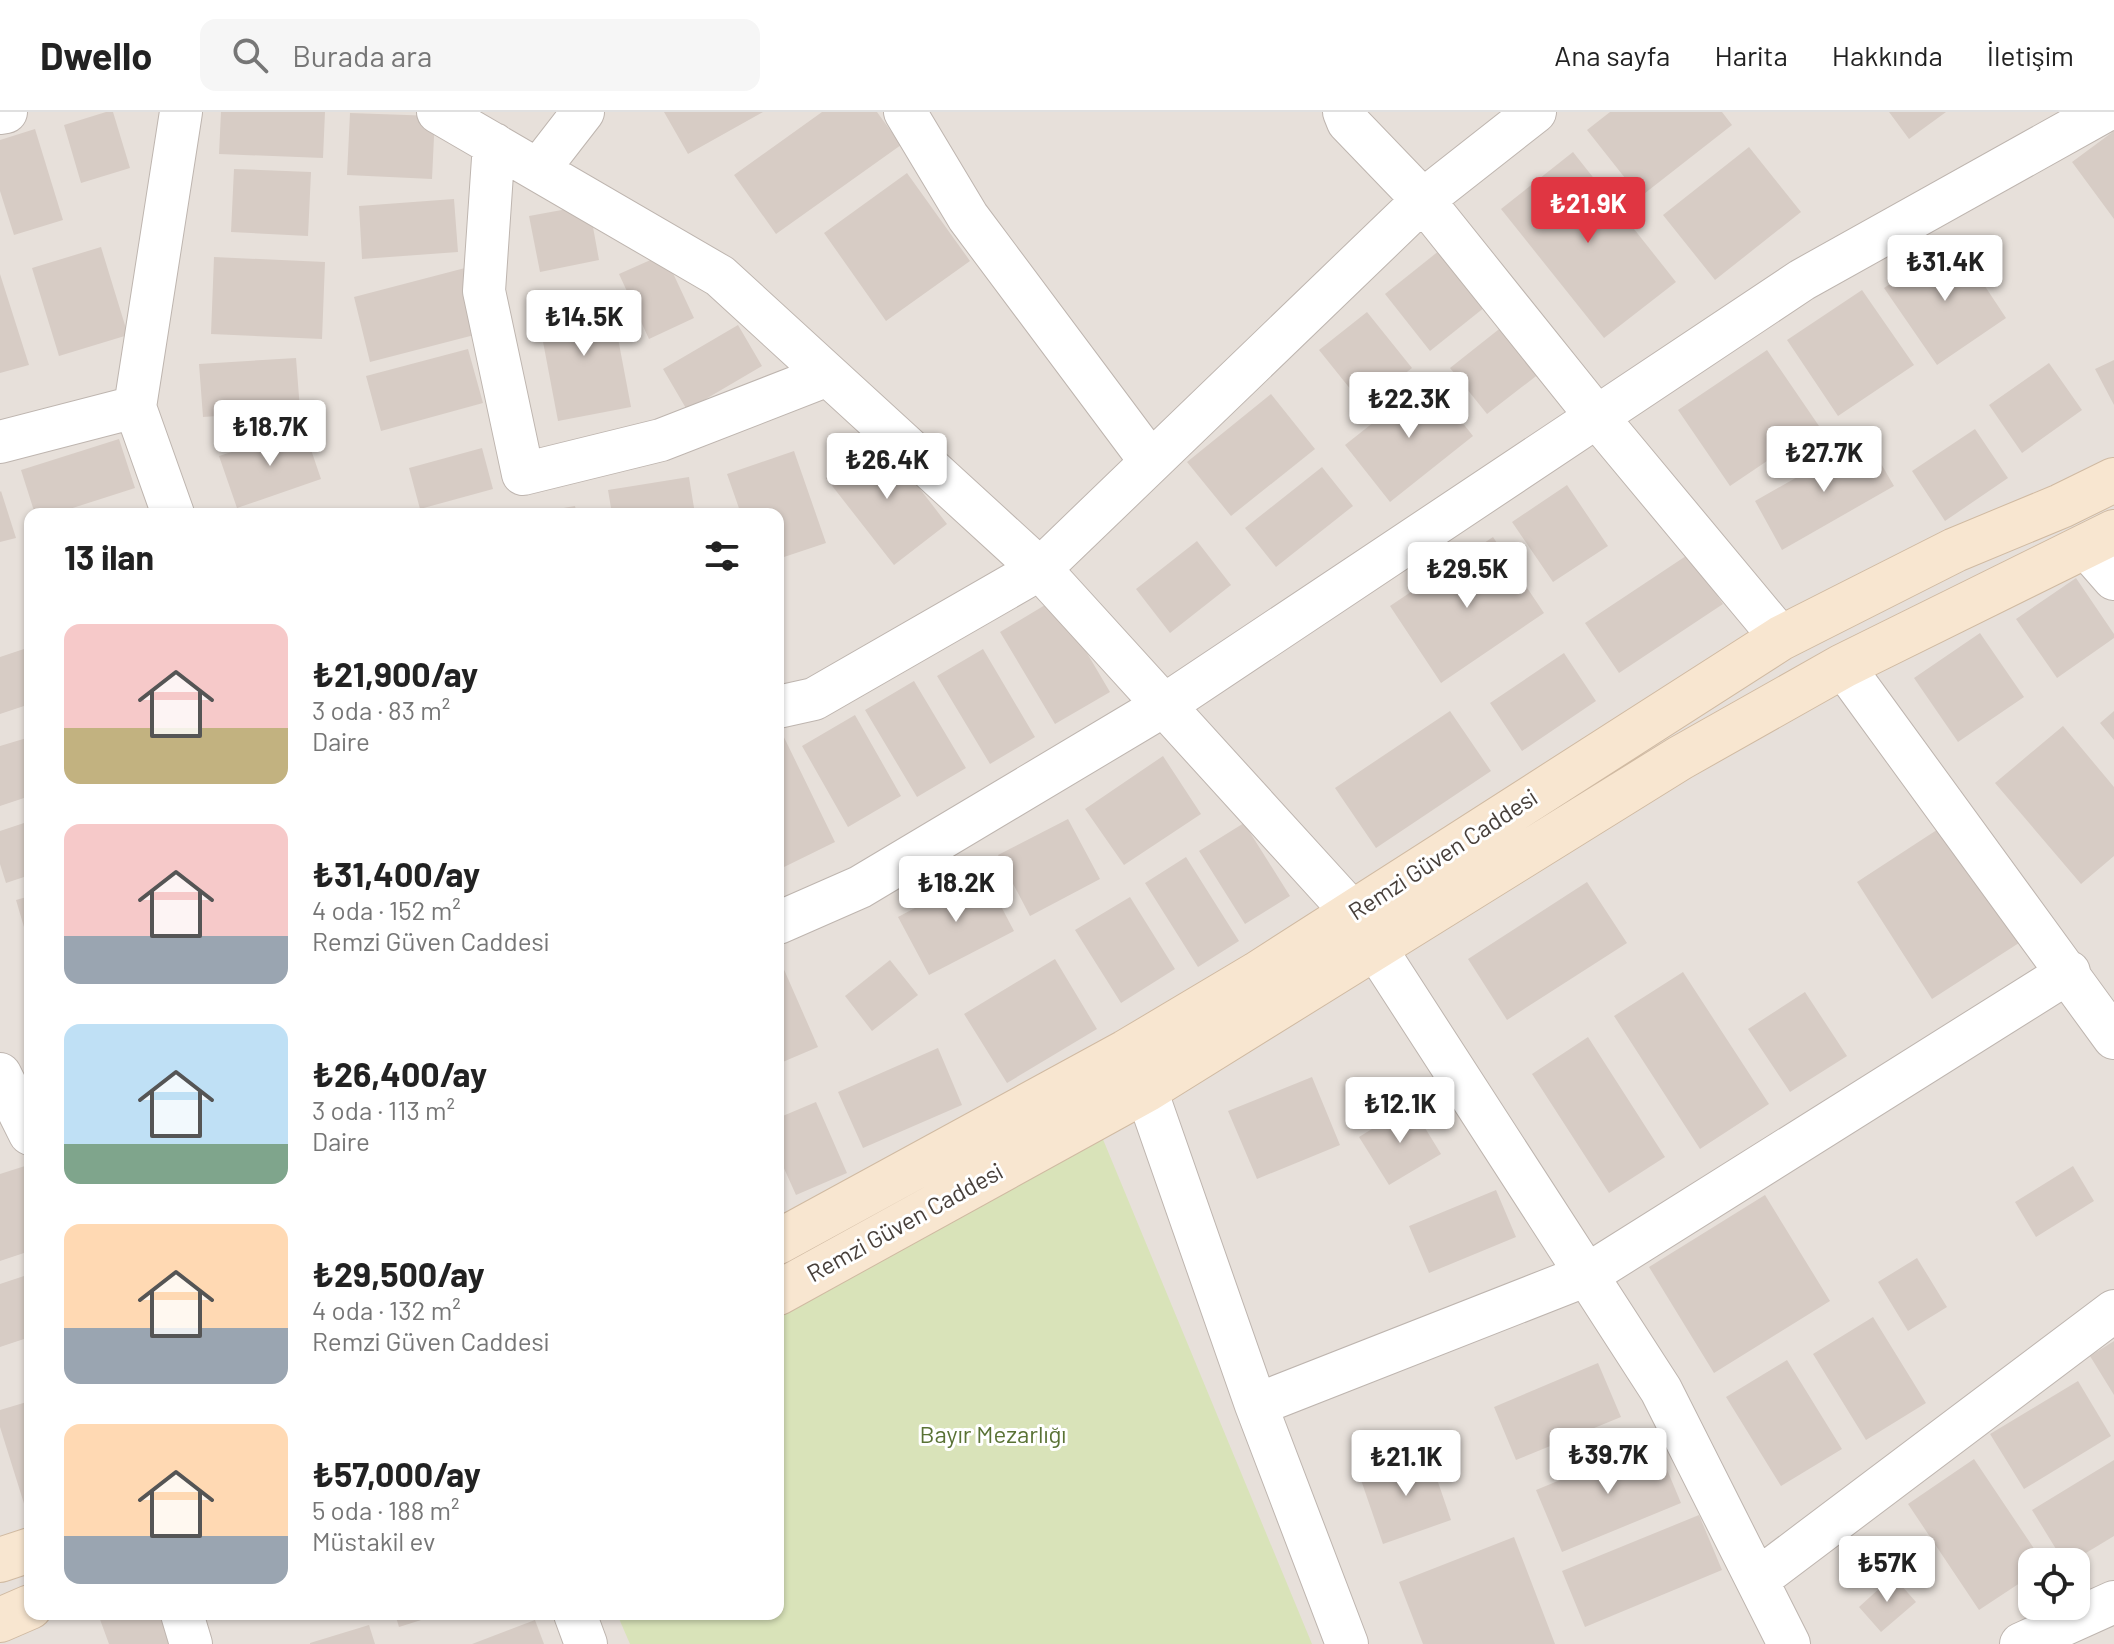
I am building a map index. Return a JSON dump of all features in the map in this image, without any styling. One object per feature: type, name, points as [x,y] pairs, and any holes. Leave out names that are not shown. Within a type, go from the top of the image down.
[{"type":"main road","name":"Remzi Güven Caddesi","points":[[784,1290],[1146,1090],[1364,930],[1781,638],[1955,550],[2061,506],[2114,480]]},
{"type":"main road","name":"Remzi Güven Caddesi","points":[[784,1239],[1126,1052],[1257,974],[1364,930],[1843,666],[2100,540]]},
{"type":"main road","points":[[0,1560],[24,1552]]},
{"type":"main road","points":[[0,1620],[24,1610]]},
{"type":"street","points":[[171,508],[135,407],[181,112]]},
{"type":"street","points":[[438,112],[720,276],[1040,569],[1364,930],[1661,1390],[1789,1644]]},
{"type":"street","points":[[538,170],[583,112]]},
{"type":"street","points":[[905,112],[968,217],[1151,462]]},
{"type":"street","points":[[1344,112],[1348,122],[1423,200],[1597,417],[1781,638]]},
{"type":"street","points":[[784,706],[814,699],[1040,569],[1423,200],[1535,112]]},
{"type":"street","points":[[784,920],[860,887],[1163,706],[1802,280],[2103,112]]},
{"type":"street","points":[[494,144],[484,291],[523,474],[661,440],[828,375]]},
{"type":"street","points":[[0,442],[135,407]]},
{"type":"street","points":[[2100,540],[2114,579]]},
{"type":"street","points":[[1843,666],[2069,972],[2114,1038]]},
{"type":"street","points":[[1256,1405],[1587,1275],[2069,972]]},
{"type":"street","points":[[0,1074],[24,1122]]},
{"type":"street","points":[[1146,1090],[1256,1405],[1347,1644]]},
{"type":"street","points":[[1757,1580],[2114,1311]]},
{"type":"street","points":[[2021,1644],[2114,1602]]},
{"type":"street","points":[[184,1620],[191,1644]]},
{"type":"street","points":[[577,1620],[586,1644]]},
{"type":"shaded area","points":[[0,112],[2114,112],[2114,1644],[0,1644]]},
{"type":"green space","name":"Bayır Mezarlığı","points":[[1102,1137],[1312,1644],[630,1644],[620,1620],[784,1620],[784,1312]]},
{"type":"building","points":[[113,112],[130,168],[81,183],[64,125]]},
{"type":"building","points":[[221,112],[325,112],[323,158],[219,154]]},
{"type":"building","points":[[664,112],[763,112],[688,154]]},
{"type":"building","points":[[822,112],[877,112],[901,145],[776,234],[734,175]]},
{"type":"building","points":[[1610,112],[1722,112],[1732,125],[1640,197],[1587,130]]},
{"type":"building","points":[[1889,112],[1946,112],[1909,139]]},
{"type":"building","points":[[350,113],[435,116],[432,179],[347,175]]},
{"type":"building","points":[[35,129],[63,220],[14,235],[0,191],[0,140]]},
{"type":"building","points":[[2114,131],[2114,219],[2072,162]]},
{"type":"building","points":[[1749,147],[1801,212],[1715,280],[1663,215]]},
{"type":"building","points":[[1573,152],[1676,282],[1604,338],[1501,209]]},
{"type":"building","points":[[234,169],[311,172],[308,236],[231,232]]},
{"type":"building","points":[[907,173],[970,261],[886,321],[824,233]]},
{"type":"building","points":[[454,199],[458,252],[362,259],[359,206]]},
{"type":"building","points":[[589,205],[599,260],[540,272],[529,216]]},
{"type":"building","points":[[1955,241],[2006,318],[1937,365],[1884,288]]},
{"type":"building","points":[[101,247],[128,335],[59,356],[32,268]]},
{"type":"building","points":[[1440,250],[1485,307],[1430,351],[1385,294]]},
{"type":"building","points":[[664,254],[694,318],[649,339],[619,274]]},
{"type":"building","points":[[214,257],[325,262],[322,339],[211,334]]},
{"type":"building","points":[[465,268],[482,333],[370,362],[354,297]]},
{"type":"building","points":[[0,274],[29,365],[0,373]]},
{"type":"building","points":[[1862,290],[1914,365],[1838,416],[1787,340]]},
{"type":"building","points":[[610,296],[631,407],[558,421],[537,310]]},
{"type":"building","points":[[1367,312],[1412,368],[1364,406],[1319,350]]},
{"type":"building","points":[[738,325],[762,366],[687,410],[663,369]]},
{"type":"building","points":[[1503,326],[1540,373],[1487,414],[1450,368]]},
{"type":"building","points":[[468,349],[483,403],[381,431],[366,376]]},
{"type":"building","points":[[1767,350],[1819,426],[1730,486],[1678,410]]},
{"type":"building","points":[[296,358],[300,410],[203,417],[199,364]]},
{"type":"building","points":[[2114,360],[2114,405],[2095,369]]},
{"type":"building","points":[[2049,363],[2082,410],[2022,453],[1989,405]]},
{"type":"building","points":[[1428,379],[1473,436],[1390,502],[1345,445]]},
{"type":"building","points":[[1271,394],[1315,449],[1231,516],[1187,462]]},
{"type":"building","points":[[304,429],[321,479],[237,508],[219,456]]},
{"type":"building","points":[[1975,429],[2008,478],[1945,521],[1912,471]]},
{"type":"building","points":[[880,437],[947,524],[894,565],[826,478]]},
{"type":"building","points":[[1866,438],[1894,486],[1782,550],[1755,501]]},
{"type":"building","points":[[119,439],[135,488],[73,508],[33,508],[21,470]]},
{"type":"building","points":[[482,448],[493,489],[420,508],[409,468]]},
{"type":"building","points":[[794,451],[826,543],[784,557],[784,508],[739,508],[727,474]]},
{"type":"building","points":[[1322,467],[1353,506],[1276,567],[1245,528]]},
{"type":"building","points":[[689,477],[694,508],[611,508],[608,490]]},
{"type":"building","points":[[1567,485],[1608,546],[1553,582],[1512,522]]},
{"type":"building","points":[[0,492],[16,538],[0,542]]},
{"type":"building","points":[[1493,537],[1544,613],[1441,683],[1390,606]]},
{"type":"building","points":[[1197,541],[1231,585],[1170,633],[1136,589]]},
{"type":"building","points":[[1689,554],[1723,604],[1619,673],[1585,623]]},
{"type":"building","points":[[2076,578],[2114,638],[2057,678],[2016,619]]},
{"type":"building","points":[[1055,599],[1110,692],[1055,724],[1000,632]]},
{"type":"building","points":[[1980,633],[2024,697],[1958,742],[1914,678]]},
{"type":"building","points":[[24,649],[24,706],[0,714],[0,657]]},
{"type":"building","points":[[983,649],[1035,737],[990,764],[937,676]]},
{"type":"building","points":[[1564,653],[1596,701],[1522,751],[1490,703]]},
{"type":"building","points":[[914,681],[966,768],[917,797],[865,710]]},
{"type":"building","points":[[1450,711],[1491,771],[1376,848],[1335,788]]},
{"type":"building","points":[[2114,711],[2114,740],[2100,723]]},
{"type":"building","points":[[855,715],[901,796],[848,827],[802,746]]},
{"type":"building","points":[[2063,726],[2114,787],[2114,856],[2081,884],[1995,783]]},
{"type":"building","points":[[784,737],[835,842],[784,867]]},
{"type":"building","points":[[24,739],[24,798],[0,806],[0,746]]},
{"type":"building","points":[[1163,756],[1201,814],[1124,865],[1085,809]]},
{"type":"building","points":[[1068,819],[1100,879],[1030,916],[998,855]]},
{"type":"building","points":[[24,823],[24,877],[6,883],[0,864],[0,831]]},
{"type":"building","points":[[1244,823],[1290,896],[1245,924],[1199,851]]},
{"type":"building","points":[[1946,824],[2022,941],[1932,999],[1857,882]]},
{"type":"building","points":[[1186,857],[1239,941],[1198,967],[1145,883]]},
{"type":"building","points":[[983,872],[1014,931],[929,975],[898,917]]},
{"type":"building","points":[[1587,882],[1627,943],[1507,1020],[1468,959]]},
{"type":"building","points":[[1130,897],[1175,969],[1121,1003],[1075,930]]},
{"type":"building","points":[[24,898],[24,927],[16,900]]},
{"type":"building","points":[[1055,959],[1097,1029],[1007,1083],[964,1014]]},
{"type":"building","points":[[890,960],[918,995],[872,1031],[845,996]]},
{"type":"building","points":[[784,970],[818,1047],[784,1061]]},
{"type":"building","points":[[1683,972],[1769,1104],[1700,1149],[1614,1016]]},
{"type":"building","points":[[1805,992],[1847,1056],[1790,1092],[1748,1029]]},
{"type":"building","points":[[1588,1037],[1665,1157],[1609,1193],[1532,1074]]},
{"type":"building","points":[[938,1048],[962,1105],[863,1148],[838,1092]]},
{"type":"building","points":[[1312,1077],[1340,1145],[1257,1179],[1228,1111]]},
{"type":"building","points":[[816,1102],[847,1173],[796,1195],[784,1168],[784,1115]]},
{"type":"building","points":[[1411,1105],[1441,1154],[1389,1185],[1359,1137]]},
{"type":"building","points":[[24,1166],[24,1253],[0,1261],[0,1174]]},
{"type":"building","points":[[2073,1166],[2094,1201],[2036,1237],[2015,1202]]},
{"type":"building","points":[[1496,1190],[1516,1237],[1429,1273],[1409,1226]]},
{"type":"building","points":[[1765,1195],[1830,1301],[1714,1373],[1649,1267]]},
{"type":"building","points":[[1917,1258],[1947,1307],[1908,1331],[1878,1282]]},
{"type":"building","points":[[24,1276],[24,1339],[0,1347],[0,1284]]},
{"type":"building","points":[[1873,1317],[1926,1403],[1866,1440],[1813,1354]]},
{"type":"building","points":[[2114,1341],[2114,1395],[2090,1356]]},
{"type":"building","points":[[1787,1360],[1842,1449],[1781,1486],[1726,1397]]},
{"type":"building","points":[[1598,1363],[1621,1417],[1516,1460],[1494,1407]]},
{"type":"building","points":[[2078,1381],[2111,1436],[2024,1489],[1990,1434]]},
{"type":"building","points":[[24,1403],[24,1504],[0,1427],[0,1410]]},
{"type":"building","points":[[1655,1441],[1681,1503],[1562,1552],[1536,1490]]},
{"type":"building","points":[[1428,1453],[1451,1520],[1383,1544],[1360,1477]]},
{"type":"building","points":[[1974,1459],[2034,1548],[2018,1548],[2018,1584],[1979,1610],[1908,1504]]},
{"type":"building","points":[[2114,1460],[2114,1536],[2090,1551],[2090,1548],[2055,1548],[2032,1510]]},
{"type":"building","points":[[1699,1515],[1722,1570],[1585,1627],[1562,1571]]},
{"type":"building","points":[[1514,1537],[1555,1644],[1423,1644],[1399,1582]]},
{"type":"building","points":[[1893,1576],[1916,1602],[1881,1632],[1859,1607]]},
{"type":"building","points":[[100,1620],[162,1620],[170,1644],[109,1644]]},
{"type":"building","points":[[397,1620],[421,1620],[399,1627]]},
{"type":"building","points":[[535,1620],[544,1644],[472,1644]]},
{"type":"building","points":[[369,1625],[375,1644],[310,1644],[310,1643]]}]
